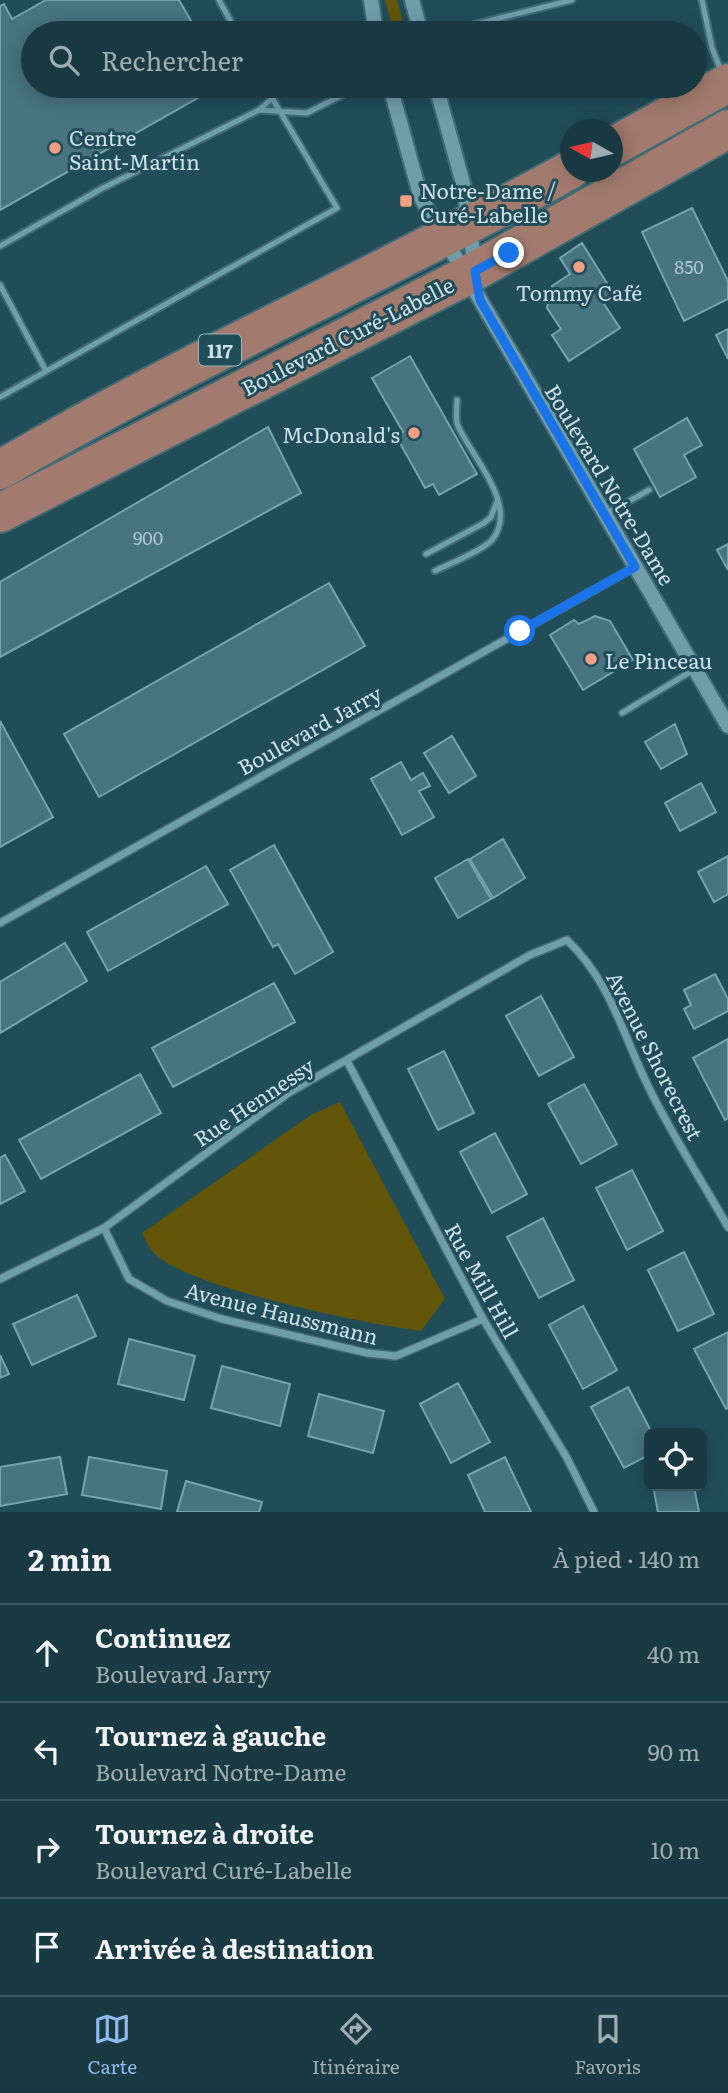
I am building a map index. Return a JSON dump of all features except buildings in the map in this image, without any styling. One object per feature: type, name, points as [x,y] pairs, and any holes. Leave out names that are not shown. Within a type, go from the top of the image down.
[{"type":"main road","points":[[707,94],[728,83]]},
{"type":"main road","points":[[623,140],[700,98]]},
{"type":"main road","name":"Boulevard Curé-Labelle","points":[[0,513],[474,282],[728,130]]},
{"type":"main road","name":"Boulevard Curé-Labelle","points":[[0,470],[220,349],[456,231],[560,175]]},
{"type":"street","points":[[371,0],[374,21]]},
{"type":"street","points":[[412,0],[418,21]]},
{"type":"street","name":"Boulevard Notre-Dame","points":[[393,98],[421,198],[456,231],[474,282],[728,726]]},
{"type":"street","name":"Boulevard Notre-Dame","points":[[439,98],[464,187],[456,231],[474,282]]},
{"type":"street","name":"Boulevard Jarry","points":[[0,923],[635,567]]},
{"type":"street","name":"Rue Hennessy","points":[[0,1279],[104,1228],[290,1092],[530,955],[567,940]]},
{"type":"street","name":"Avenue Shorecrest","points":[[567,940],[585,957],[616,1008],[648,1087],[728,1227]]},
{"type":"street","name":"Rue Mill Hill","points":[[347,1061],[483,1319],[567,1458],[594,1512]]},
{"type":"street","name":"Avenue Haussmann","points":[[104,1228],[129,1279],[167,1301],[222,1319],[367,1353],[397,1356],[483,1319]]},
{"type":"lane","points":[[219,0],[230,21]]},
{"type":"lane","points":[[488,21],[572,0]]},
{"type":"lane","points":[[702,0],[706,21]]},
{"type":"lane","points":[[707,24],[712,48],[728,83]]},
{"type":"lane","points":[[0,246],[101,189],[259,110],[273,98],[337,208],[0,397]]},
{"type":"lane","points":[[259,110],[307,113],[336,98]]},
{"type":"lane","points":[[0,285],[46,371]]},
{"type":"lane","points":[[435,571],[491,541],[497,525],[497,499],[489,478],[457,424],[457,400]]},
{"type":"lane","points":[[605,514],[649,490]]},
{"type":"lane","points":[[426,554],[484,523],[491,517],[497,499]]},
{"type":"lane","points":[[622,712],[695,669]]},
{"type":"shaded area","points":[[385,0],[397,0],[403,21],[391,21]]},
{"type":"shaded area","points":[[340,1102],[445,1299],[421,1331],[322,1313],[200,1278],[171,1265],[153,1252],[142,1233],[311,1115]]},
{"type":"place","name":"Centre Saint-Martin","points":[[55,148]]},
{"type":"place","name":"Notre-Dame / Curé-Labelle","points":[[406,201]]},
{"type":"place","name":"Tommy Café","points":[[579,267]]},
{"type":"place","name":"McDonald's","points":[[414,433]]},
{"type":"place","name":"Le Pinceau","points":[[591,659]]},
{"type":"route","points":[[509,253],[475,271],[480,300],[539,406],[635,567],[520,631]]}]
